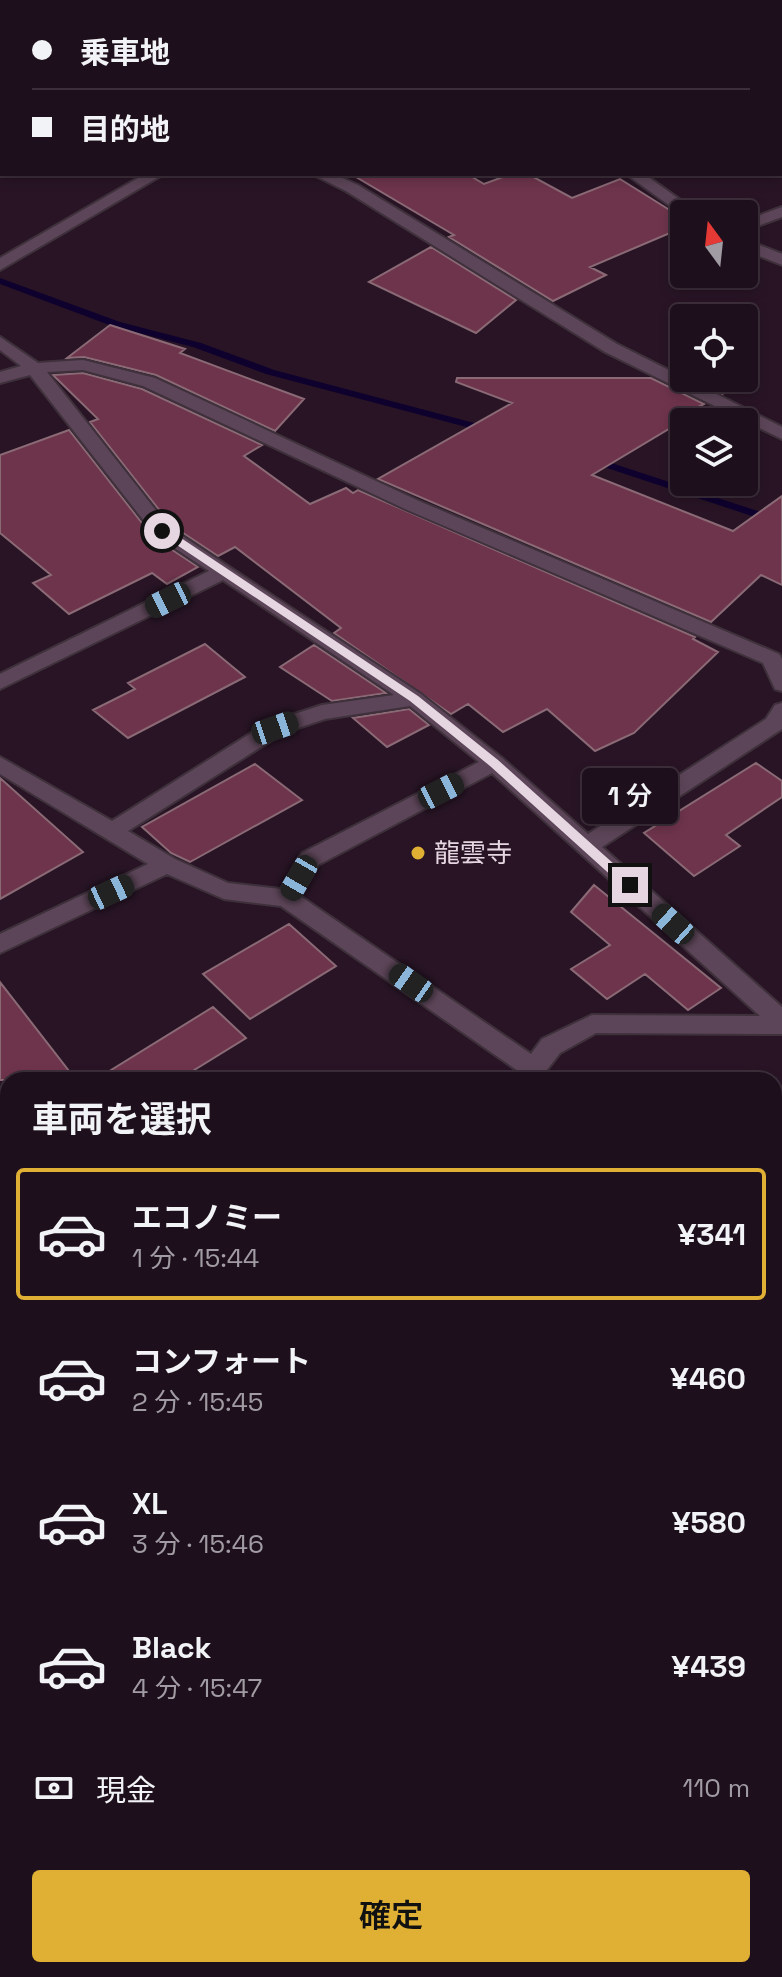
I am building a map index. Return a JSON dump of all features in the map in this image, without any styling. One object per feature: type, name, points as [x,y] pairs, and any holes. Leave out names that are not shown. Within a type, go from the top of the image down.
[{"type":"street","points":[[0,265],[153,176]]},
{"type":"street","points":[[325,176],[352,188],[611,348],[782,434]]},
{"type":"street","points":[[637,176],[672,200]]},
{"type":"street","points":[[758,221],[782,212]]},
{"type":"street","points":[[758,250],[782,260]]},
{"type":"street","points":[[0,342],[34,368],[162,531],[414,699],[494,763],[782,1023]]},
{"type":"street","points":[[0,378],[34,368],[83,365],[149,382],[412,505],[772,659],[782,684]]},
{"type":"street","points":[[0,682],[224,572]]},
{"type":"street","points":[[111,832],[275,728],[322,712],[414,699]]},
{"type":"street","points":[[586,846],[774,734],[774,724],[782,710]]},
{"type":"street","points":[[287,898],[310,859],[494,763]]},
{"type":"street","points":[[0,764],[167,865],[224,891],[287,898],[529,1072]]},
{"type":"street","points":[[0,944],[167,865]]},
{"type":"street","points":[[535,1072],[551,1046],[592,1024],[782,1023]]},
{"type":"building","points":[[354,176],[470,176],[484,184],[506,176],[532,176],[572,198],[620,179],[670,210],[670,233],[590,267],[606,275],[553,301],[449,237],[454,235]]},
{"type":"building","points":[[431,247],[516,300],[476,333],[369,282]]},
{"type":"building","points":[[110,325],[185,349],[180,353],[304,399],[275,431],[156,375],[84,357],[67,358]]},
{"type":"building","points":[[83,373],[142,389],[262,445],[244,456],[310,504],[346,488],[353,493],[358,490],[695,637],[693,639],[718,652],[634,733],[595,751],[547,709],[503,732],[468,704],[451,714],[334,633],[341,628],[235,547],[218,556],[171,525],[90,422],[98,419],[53,375]]},
{"type":"building","points":[[457,378],[651,378],[670,387],[670,392],[680,392],[704,404],[700,408],[670,408],[670,428],[592,475],[733,531],[782,496],[782,585],[761,575],[711,622],[378,479],[512,403],[456,382]]},
{"type":"building","points":[[69,430],[153,537],[198,567],[167,584],[152,573],[69,614],[33,583],[51,575],[0,533],[0,455]]},
{"type":"building","points":[[205,644],[245,677],[128,738],[93,710],[135,689],[128,683]]},
{"type":"building","points":[[314,645],[386,693],[332,701],[280,667]]},
{"type":"building","points":[[409,709],[429,725],[387,747],[353,718]]},
{"type":"building","points":[[756,763],[782,781],[782,797],[726,835],[740,846],[694,876],[644,833]]},
{"type":"building","points":[[255,764],[302,800],[190,862],[171,853],[142,827]]},
{"type":"building","points":[[0,778],[83,852],[0,899]]},
{"type":"building","points":[[594,885],[721,988],[688,1010],[645,974],[607,999],[571,969],[610,945],[571,912]]},
{"type":"building","points":[[289,924],[336,966],[250,1019],[203,974]]},
{"type":"building","points":[[0,982],[70,1072],[0,1072]]},
{"type":"building","points":[[213,1007],[246,1038],[191,1072],[108,1072]]},
{"type":"waterway","points":[[0,281],[116,324],[197,345],[270,372],[489,430]]},
{"type":"waterway","points":[[593,460],[782,523]]},
{"type":"place","name":"龍雲寺","points":[[418,853]]},
{"type":"route","points":[[162,531],[414,699],[494,763],[630,885]]}]
